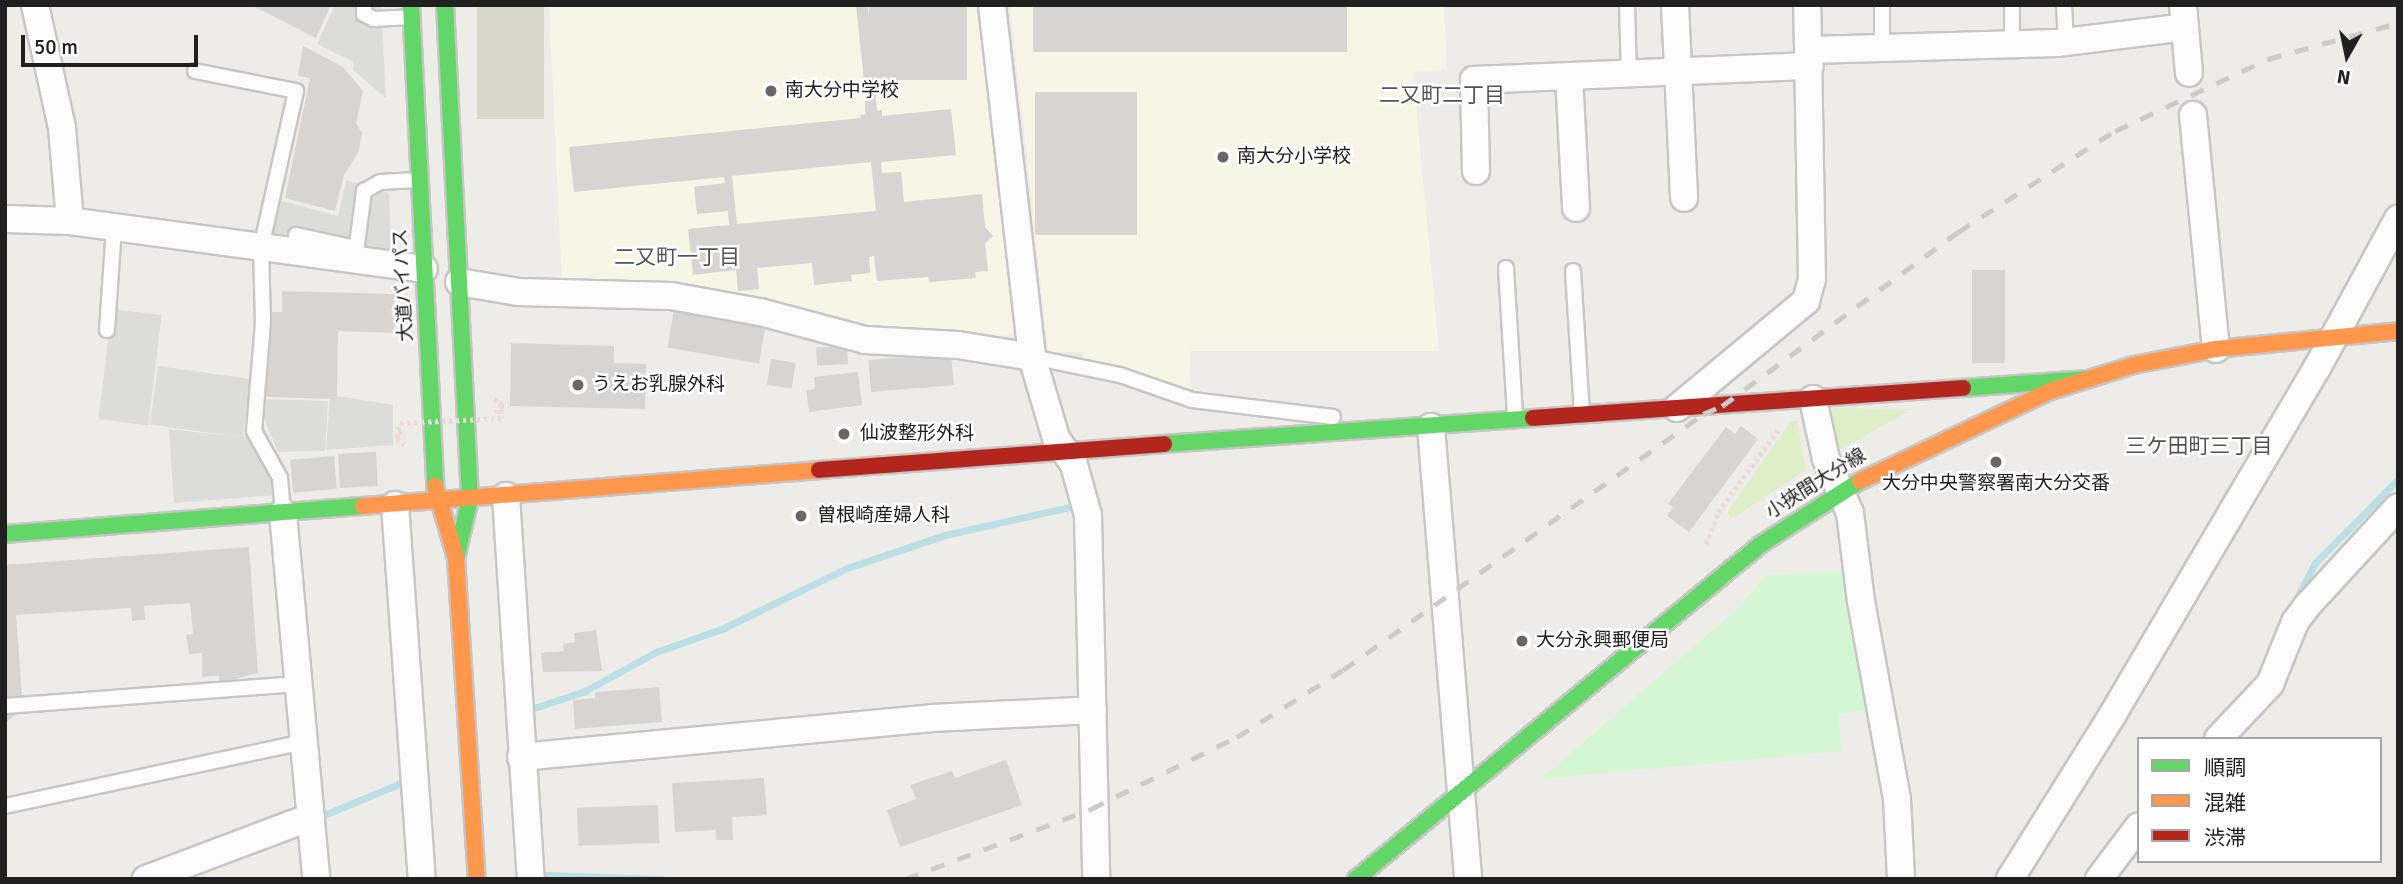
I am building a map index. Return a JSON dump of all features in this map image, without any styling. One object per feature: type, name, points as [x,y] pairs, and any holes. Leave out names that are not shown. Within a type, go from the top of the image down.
[{"type":"main road","name":"大道バイパス","points":[[445,5],[470,499],[456,558]]},
{"type":"main road","name":"大道バイパス","points":[[412,11],[436,501],[456,558],[477,879]]},
{"type":"main road","name":"小挾間大分線","points":[[1356,879],[1719,577],[1840,492],[1986,417],[2086,379],[2216,349],[2336,335],[2398,331]]},
{"type":"main road","points":[[5,534],[1065,451],[2086,379]]},
{"type":"street","points":[[35,5],[62,128],[70,221]]},
{"type":"street","points":[[992,5],[1032,357],[1056,438],[1074,465],[1088,515],[1096,879]]},
{"type":"street","points":[[1675,5],[1685,198]]},
{"type":"street","points":[[1676,409],[1806,301],[1812,279],[1807,5]]},
{"type":"street","points":[[1476,171],[1474,80],[1677,73],[1882,48],[2066,42],[2184,16],[2189,73]]},
{"type":"street","points":[[1569,77],[1576,208]]},
{"type":"street","points":[[2193,115],[2216,349]]},
{"type":"street","points":[[5,219],[70,221],[261,247],[356,254],[424,269]]},
{"type":"street","points":[[2010,879],[2113,714],[2336,335],[2398,219]]},
{"type":"street","points":[[459,282],[519,292],[671,296],[760,312],[865,340],[958,345],[1032,357]]},
{"type":"street","points":[[1814,399],[1825,453],[1850,513],[1861,601],[1897,799],[1901,879]]},
{"type":"street","points":[[1431,427],[1463,792],[1468,879]]},
{"type":"street","points":[[506,496],[531,879]]},
{"type":"street","points":[[395,505],[422,879]]},
{"type":"street","points":[[2220,737],[2270,684],[2295,622],[2307,606],[2398,507]]},
{"type":"street","points":[[283,513],[316,879]]},
{"type":"street","points":[[521,757],[919,719],[1093,710]]},
{"type":"street","points":[[146,879],[311,817]]},
{"type":"street","points":[[2099,879],[2137,829]]},
{"type":"lane","points":[[364,5],[364,14],[374,19],[412,11]]},
{"type":"lane","points":[[1627,5],[1629,75]]},
{"type":"lane","points":[[1882,5],[1882,48]]},
{"type":"lane","points":[[2012,5],[2012,45]]},
{"type":"lane","points":[[2064,5],[2066,42]]},
{"type":"lane","points":[[195,71],[296,91],[261,247],[263,322],[254,431],[280,478],[283,513]]},
{"type":"lane","points":[[296,235],[356,254],[364,191],[380,182],[419,180]]},
{"type":"lane","points":[[107,330],[114,228]]},
{"type":"lane","points":[[1506,268],[1515,421]]},
{"type":"lane","points":[[1573,271],[1582,416]]},
{"type":"lane","points":[[1032,357],[1120,375],[1192,400],[1333,415],[1335,434]]},
{"type":"lane","points":[[5,706],[298,684]]},
{"type":"lane","points":[[5,806],[304,742]]},
{"type":"path","points":[[400,423],[501,418],[502,403],[494,399]]},
{"type":"path","points":[[492,413],[501,410]]},
{"type":"path","points":[[1706,544],[1718,512],[1779,427]]},
{"type":"shaded area","points":[[335,5],[381,5],[386,98],[353,70],[354,62],[317,44]]},
{"type":"shaded area","points":[[477,5],[544,5],[544,119],[477,119]]},
{"type":"shaded area","name":"南大分中学校","points":[[549,5],[980,5],[1014,328],[1009,336],[948,329],[864,328],[780,303],[562,284]]},
{"type":"shaded area","name":"南大分小学校","points":[[1010,5],[1444,5],[1447,70],[1413,72],[1439,351],[1190,351],[1191,396],[1082,364],[1083,352],[1048,352]]},
{"type":"shaded area","points":[[346,180],[389,193],[391,259],[270,241],[278,200],[338,216]]},
{"type":"shaded area","points":[[112,309],[162,315],[148,425],[98,419]]},
{"type":"shaded area","points":[[158,366],[251,379],[243,438],[150,424]]},
{"type":"shaded area","points":[[330,395],[393,405],[393,445],[326,450]]},
{"type":"shaded area","points":[[264,399],[328,401],[325,451],[278,452],[263,416]]},
{"type":"shaded area","points":[[169,429],[249,438],[274,483],[275,495],[174,503]]},
{"type":"green space","points":[[1832,408],[1913,409],[1842,448],[1836,447],[1829,420]]},
{"type":"green space","points":[[1791,421],[1797,421],[1806,470],[1730,520],[1728,511]]},
{"type":"green space","points":[[1850,571],[1871,709],[1839,714],[1841,751],[1541,779],[1737,609],[1766,575]]},
{"type":"building","points":[[251,5],[331,5],[316,38]]},
{"type":"building","points":[[856,5],[868,5],[877,111],[882,110],[882,116],[951,109],[956,155],[881,162],[882,173],[901,172],[904,202],[982,194],[985,227],[993,236],[985,243],[988,271],[975,272],[976,278],[929,282],[928,277],[877,281],[874,256],[869,257],[870,273],[851,275],[852,281],[814,285],[812,263],[757,268],[759,289],[738,291],[736,270],[693,275],[688,229],[729,225],[728,211],[697,214],[694,187],[725,183],[724,177],[574,192],[569,147],[861,118],[860,114],[865,115]],"holes":[[[871,162],[876,211],[737,224],[732,176]]]},
{"type":"building","points":[[869,5],[967,5],[967,80],[869,80]]},
{"type":"building","points":[[1033,5],[1347,5],[1347,52],[1033,52]]},
{"type":"building","points":[[303,46],[343,67],[363,91],[356,123],[362,133],[359,151],[344,175],[335,211],[285,198],[310,78],[298,76]]},
{"type":"building","points":[[1035,92],[1137,92],[1137,235],[1035,235]]},
{"type":"building","points":[[1972,270],[2005,270],[2005,363],[1972,363]]},
{"type":"building","points":[[282,291],[395,294],[394,333],[338,331],[337,399],[266,397],[269,312],[282,312]]},
{"type":"building","points":[[674,310],[766,326],[759,364],[667,347]]},
{"type":"building","name":"うえお乳腺外科","points":[[511,343],[614,346],[614,363],[646,364],[645,409],[510,406]]},
{"type":"building","points":[[847,346],[848,364],[817,366],[816,348]]},
{"type":"building","points":[[951,353],[954,385],[871,392],[868,360]]},
{"type":"building","points":[[771,359],[796,363],[792,389],[767,385]]},
{"type":"building","points":[[858,372],[862,405],[809,412],[806,390],[815,389],[814,377]]},
{"type":"building","points":[[1741,426],[1758,439],[1689,532],[1667,516],[1673,507],[1668,504],[1726,427],[1735,434]]},
{"type":"building","points":[[376,452],[378,486],[340,488],[338,454]]},
{"type":"building","points":[[334,456],[337,489],[293,493],[290,460]]},
{"type":"building","points":[[249,547],[258,673],[219,683],[219,676],[202,677],[202,653],[189,654],[186,635],[193,634],[190,603],[144,606],[145,620],[132,621],[131,608],[16,615],[23,709],[5,723],[5,565]]},
{"type":"building","points":[[596,630],[602,671],[543,672],[541,653],[564,651],[563,644],[575,642],[574,633]]},
{"type":"building","points":[[659,687],[662,722],[575,729],[573,700],[595,698],[595,692]]},
{"type":"building","points":[[1006,760],[1022,805],[900,847],[887,810],[916,799],[910,785],[952,771],[955,778]]},
{"type":"building","points":[[764,778],[767,815],[732,817],[733,840],[716,840],[715,830],[675,832],[672,783]]},
{"type":"building","points":[[658,805],[659,843],[578,846],[577,808]]},
{"type":"waterway","points":[[2292,607],[2315,563],[2398,479]]},
{"type":"waterway","points":[[528,710],[585,691],[656,652],[724,628],[847,568],[945,535],[1074,506]]},
{"type":"waterway","points":[[319,817],[401,783]]},
{"type":"waterway","points":[[547,875],[662,879]]},
{"type":"railway","points":[[905,879],[1091,809],[1237,737],[1343,670],[1703,414],[1722,406],[1958,232],[2115,131],[2268,59],[2398,23]]},
{"type":"traffic: fast","points":[[411,5],[435,486]]},
{"type":"traffic: fast","points":[[445,5],[470,499],[456,558]]},
{"type":"traffic: fast","points":[[1963,388],[2086,379]]},
{"type":"traffic: fast","points":[[1164,444],[1533,418]]},
{"type":"traffic: fast","points":[[1356,879],[1760,545],[1860,481]]},
{"type":"traffic: fast","points":[[5,534],[363,506]]},
{"type":"traffic: slow","points":[[1860,481],[2050,391],[2134,365],[2216,349],[2398,331]]},
{"type":"traffic: slow","points":[[363,506],[819,470]]},
{"type":"traffic: slow","points":[[435,486],[456,558],[477,879]]},
{"type":"traffic: jam","points":[[1533,418],[1963,388]]},
{"type":"traffic: jam","points":[[819,470],[1164,444]]},
{"type":"place","name":"南大分中学校","points":[[771,91]]},
{"type":"place","name":"南大分小学校","points":[[1223,157]]},
{"type":"place","name":"うえお乳腺外科","points":[[578,385]]},
{"type":"place","name":"仙波整形外科","points":[[844,434]]},
{"type":"place","name":"大分中央警察署南大分交番","points":[[1996,462]]},
{"type":"place","name":"曽根崎産婦人科","points":[[801,516]]},
{"type":"place","name":"大分永興郵便局","points":[[1522,641]]},
{"type":"district","name":"二又町二丁目","points":[[1442,95]]},
{"type":"district","name":"二又町一丁目","points":[[677,257]]},
{"type":"district","name":"三ケ田町三丁目","points":[[2199,446]]}]
